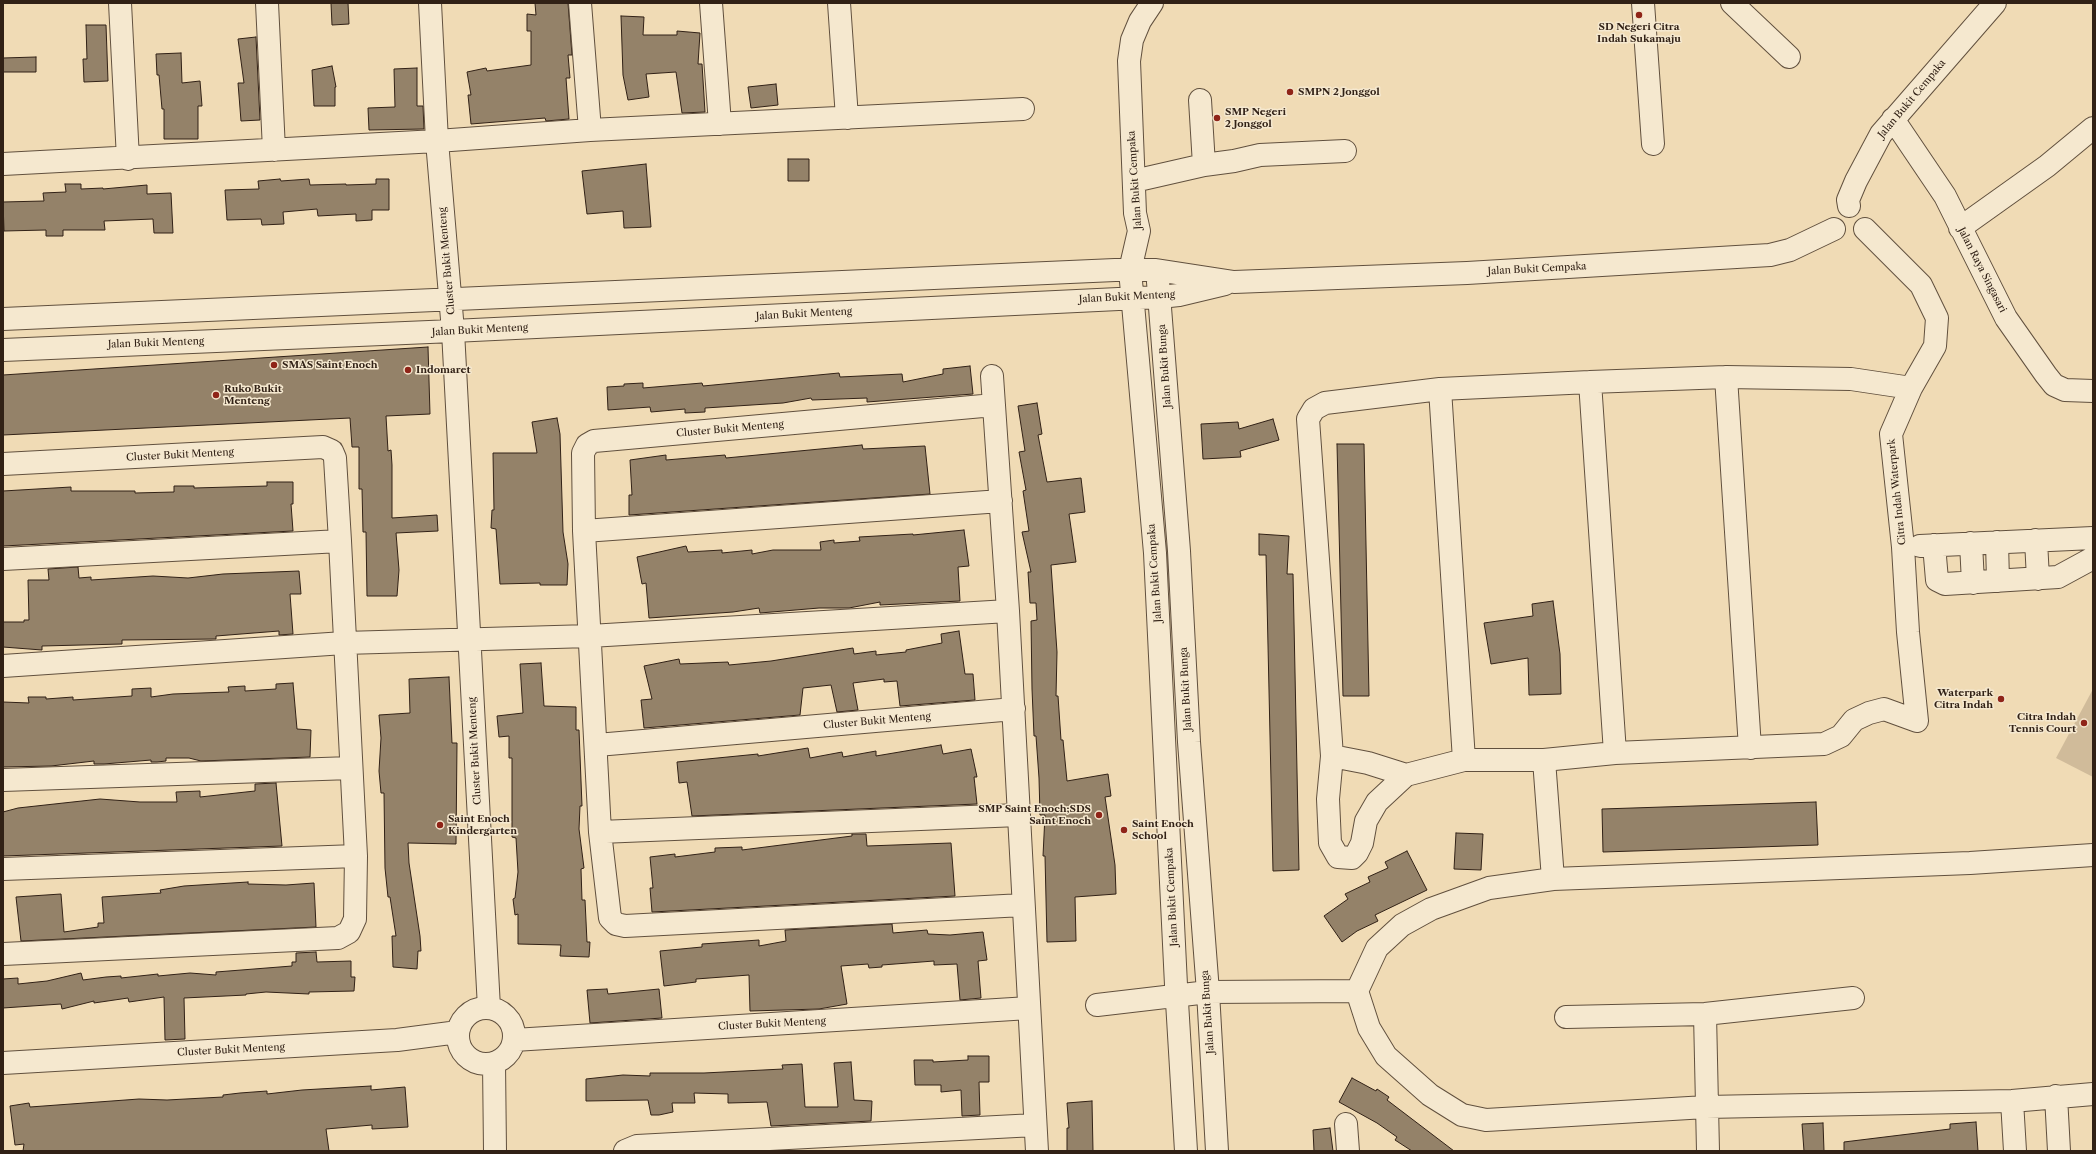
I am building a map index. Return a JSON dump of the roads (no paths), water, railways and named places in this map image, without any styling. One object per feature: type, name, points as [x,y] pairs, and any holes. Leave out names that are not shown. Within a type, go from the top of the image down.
[{"type":"street","points":[[120,3],[128,159]]},
{"type":"street","points":[[267,3],[274,150]]},
{"type":"street","name":"Cluster Bukit Menteng","points":[[430,3],[437,141],[453,331],[489,1008]]},
{"type":"street","points":[[580,3],[590,130]]},
{"type":"street","points":[[711,3],[720,124]]},
{"type":"street","points":[[839,3],[847,118]]},
{"type":"street","name":"Jalan Bukit Cempaka","points":[[1152,3],[1140,21],[1132,40],[1129,61],[1135,213],[1139,231],[1130,270],[1155,554],[1186,1151]]},
{"type":"street","points":[[1643,3],[1652,144]]},
{"type":"street","points":[[1732,3],[1789,57]]},
{"type":"street","name":"Jalan Bukit Cempaka","points":[[1849,206],[1848,200],[1878,137],[1995,3]]},
{"type":"street","points":[[1200,100],[1204,164]]},
{"type":"street","points":[[3,164],[128,159],[437,141],[590,130],[1023,109]]},
{"type":"street","name":"Jalan Raya Singasari","points":[[1893,120],[1945,196],[2006,318],[2054,385],[2065,390],[2093,391]]},
{"type":"street","points":[[1960,228],[2046,166],[2093,128]]},
{"type":"street","points":[[1134,181],[1204,164],[1234,161],[1260,155],[1344,151]]},
{"type":"street","points":[[1849,206],[1860,209],[1866,218],[1865,229],[1862,233],[1852,238],[1842,237],[1834,229],[1833,218],[1835,213],[1839,209],[1849,206]]},
{"type":"street","name":"Jalan Bukit Cempaka","points":[[1234,282],[1466,273],[1770,255],[1790,250],[1834,229]]},
{"type":"street","name":"Citra Indah Waterpark","points":[[1750,748],[1824,744],[1841,736],[1854,720],[1869,713],[1884,709],[1917,721],[1908,632],[1903,547],[1891,434],[1911,388],[1935,346],[1938,318],[1921,286],[1865,229]]},
{"type":"street","name":"Jalan Bukit Bunga","points":[[1139,231],[1156,270],[1160,296],[1179,551],[1189,742],[1208,992],[1217,1151]]},
{"type":"street","points":[[3,319],[450,301],[1130,270],[1156,270],[1234,282]]},
{"type":"street","name":"Jalan Bukit Menteng","points":[[3,350],[453,331],[1179,295],[1234,282]]},
{"type":"street","points":[[992,376],[1014,709],[1037,1151]]},
{"type":"street","points":[[1726,377],[1750,748],[1614,753],[1544,760],[1464,760],[1406,775],[1377,802],[1366,821],[1362,843],[1357,853],[1352,858],[1338,857],[1330,843],[1328,799],[1332,756],[1308,419],[1314,409],[1325,403],[1440,389],[1726,377],[1851,380],[1911,388]]},
{"type":"street","points":[[1590,382],[1614,753]]},
{"type":"street","points":[[1440,389],[1464,760]]},
{"type":"street","name":"Cluster Bukit Menteng","points":[[994,406],[594,441],[587,445],[583,453],[584,531],[597,745],[600,832],[610,918],[616,924],[624,926],[1023,905]]},
{"type":"street","name":"Cluster Bukit Menteng","points":[[3,464],[323,447],[332,451],[335,458],[340,541],[356,856],[355,920],[349,932],[338,938],[3,954]]},
{"type":"street","points":[[584,531],[1001,502]]},
{"type":"street","points":[[1903,547],[2093,538]]},
{"type":"street","points":[[2071,539],[2072,571]]},
{"type":"street","points":[[2036,540],[2038,579]]},
{"type":"street","points":[[3,558],[340,541]]},
{"type":"street","points":[[1997,542],[1998,581]]},
{"type":"street","points":[[1971,543],[1973,583]]},
{"type":"street","points":[[1934,545],[1937,580],[1940,583],[1945,584],[2058,577],[2072,571],[2093,558]]},
{"type":"street","points":[[1155,554],[1179,551]]},
{"type":"street","points":[[3,666],[344,643],[469,638],[590,636],[1008,611]]},
{"type":"street","name":"Cluster Bukit Menteng","points":[[597,745],[1014,709]]},
{"type":"street","points":[[1165,744],[1189,742]]},
{"type":"street","points":[[1332,756],[1368,763],[1406,775]]},
{"type":"street","points":[[1544,760],[1552,879]]},
{"type":"street","points":[[3,780],[351,768]]},
{"type":"street","points":[[600,832],[1019,815]]},
{"type":"street","points":[[2093,855],[1970,863],[1552,879],[1489,888],[1431,909],[1402,925],[1377,948],[1357,991],[1369,1028],[1386,1056],[1430,1095],[1462,1115],[1486,1120],[1706,1107],[2012,1100],[2093,1094]]},
{"type":"street","points":[[3,869],[356,856]]},
{"type":"street","points":[[1097,1005],[1208,992],[1357,991]]},
{"type":"street","points":[[1566,1017],[1705,1014],[1853,998]]},
{"type":"street","points":[[489,1008],[500,1011],[508,1019],[514,1028],[514,1040],[507,1054],[494,1063],[483,1064],[472,1060],[464,1053],[459,1043],[458,1032],[462,1022],[469,1013],[489,1008]]},
{"type":"street","name":"Cluster Bukit Menteng","points":[[514,1040],[1029,1008]]},
{"type":"street","points":[[1705,1014],[1708,1151]]},
{"type":"street","name":"Cluster Bukit Menteng","points":[[3,1063],[397,1040],[458,1032]]},
{"type":"street","points":[[494,1063],[495,1151]]},
{"type":"street","points":[[2056,1096],[2059,1151]]},
{"type":"street","points":[[2012,1100],[2015,1151]]},
{"type":"street","points":[[1346,1124],[1348,1151]]},
{"type":"street","points":[[625,1151],[637,1146],[1035,1125]]},
{"type":"place","name":"SD Negeri Citra Indah Sukamaju","points":[[1639,15]]},
{"type":"place","name":"SMPN 2 Jonggol","points":[[1290,92]]},
{"type":"place","name":"SMP Negeri 2 Jonggol","points":[[1217,118]]},
{"type":"place","name":"SMAS Saint Enoch","points":[[274,365]]},
{"type":"place","name":"Indomaret","points":[[408,370]]},
{"type":"place","name":"Ruko Bukit Menteng","points":[[216,395]]},
{"type":"place","name":"Waterpark Citra Indah","points":[[2001,699]]},
{"type":"place","name":"Citra Indah Tennis Court","points":[[2084,723]]},
{"type":"place","name":"SMP Saint Enoch;SDS Saint Enoch","points":[[1099,815]]},
{"type":"place","name":"Saint Enoch Kindergarten","points":[[440,825]]},
{"type":"place","name":"Saint Enoch School","points":[[1124,830]]}]
